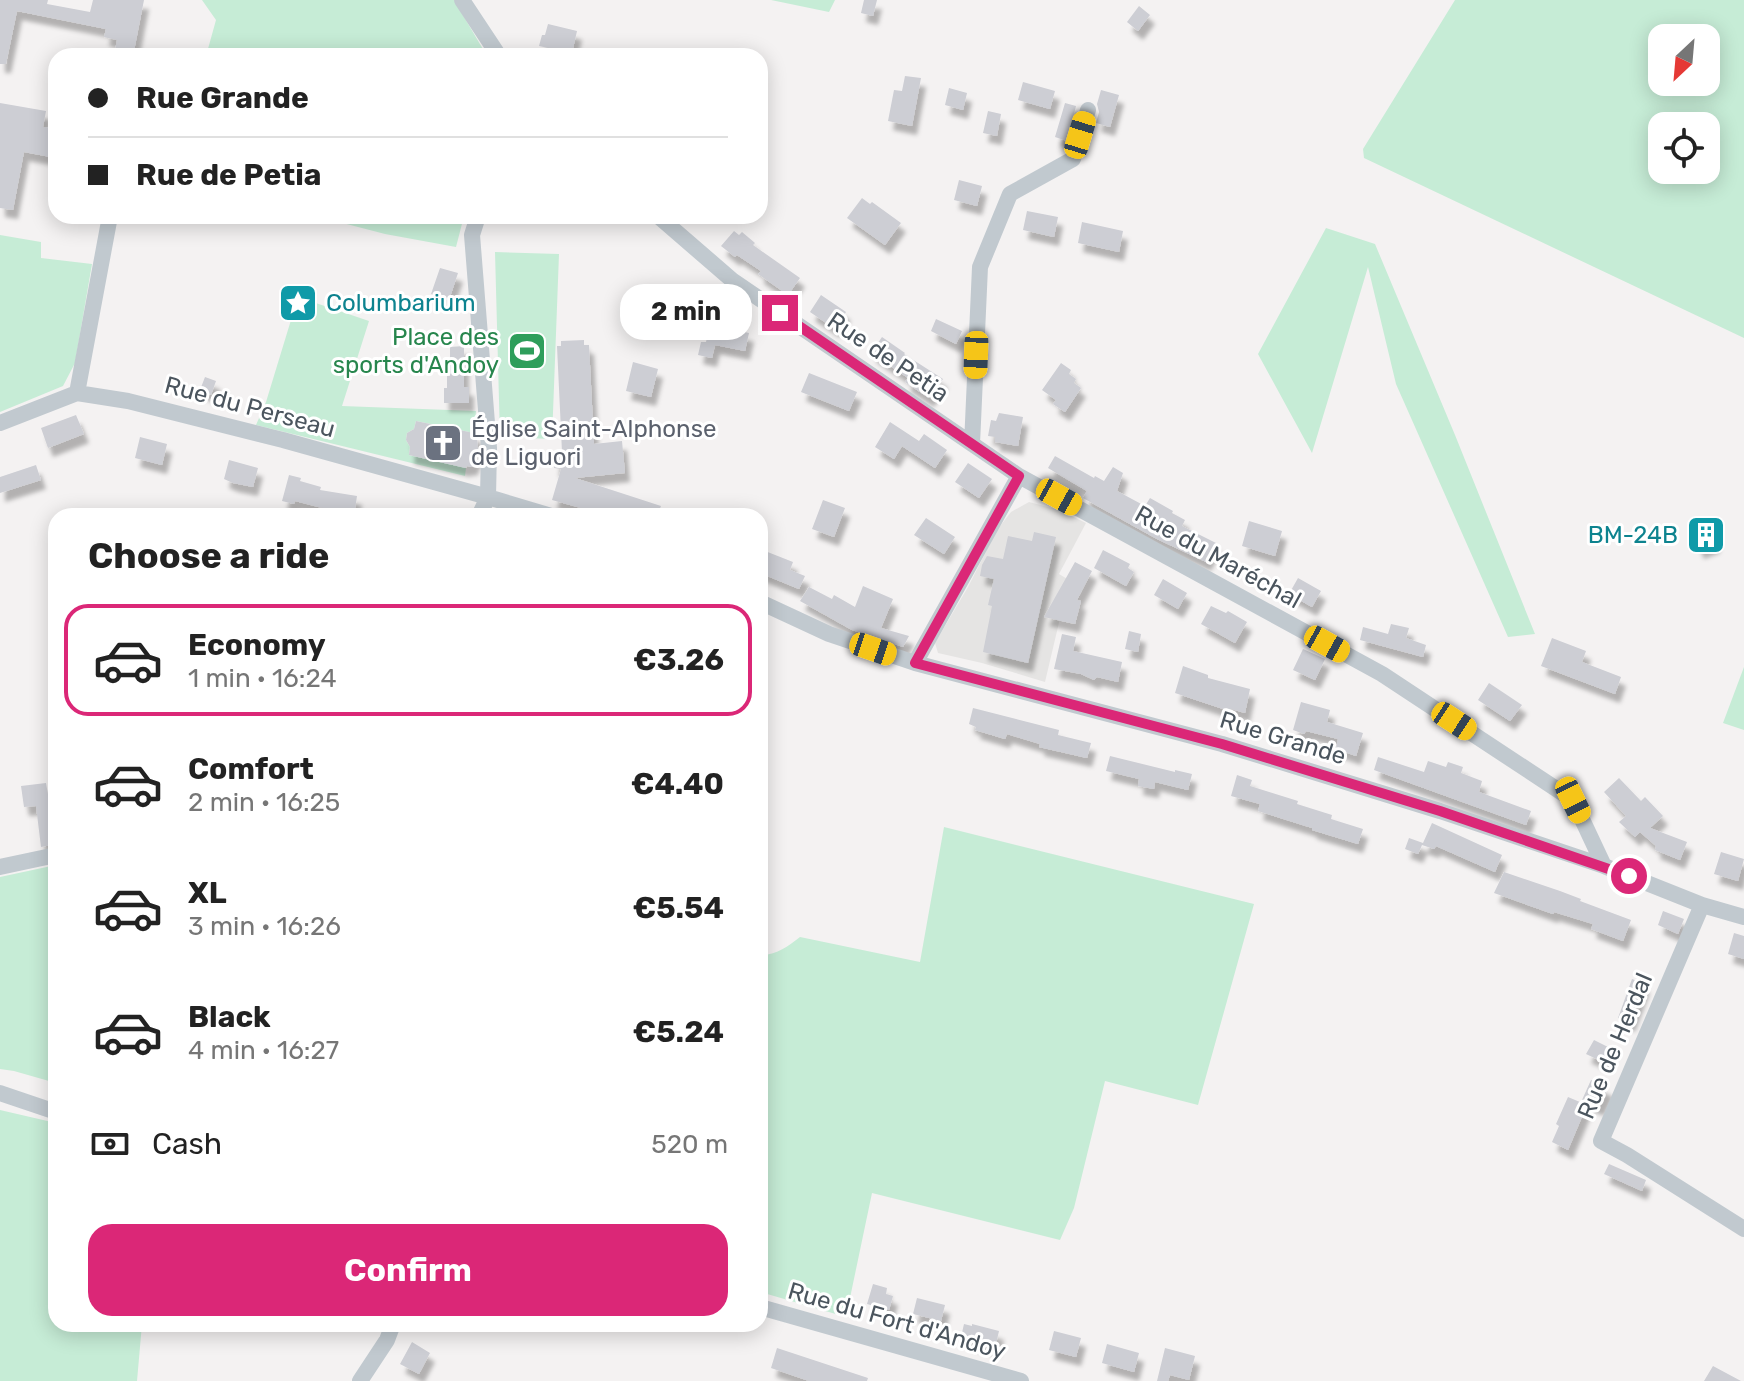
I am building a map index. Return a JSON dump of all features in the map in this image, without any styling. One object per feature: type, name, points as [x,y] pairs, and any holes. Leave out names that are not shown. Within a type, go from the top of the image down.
[{"type":"street","points":[[462,0],[494,48]]},
{"type":"street","points":[[972,444],[980,267],[1010,194],[1073,159],[1088,110]]},
{"type":"street","points":[[0,423],[77,393],[109,224]]},
{"type":"street","points":[[475,224],[472,235],[489,448],[488,497],[483,508]]},
{"type":"street","name":"Rue de Petia","points":[[667,224],[732,280],[1019,476]]},
{"type":"street","name":"Rue du Perseau","points":[[77,393],[128,401],[198,418],[488,497]]},
{"type":"street","points":[[915,663],[1019,476]]},
{"type":"street","name":"Rue du Maréchal","points":[[1019,476],[1382,674],[1573,800],[1604,866]]},
{"type":"street","points":[[488,497],[524,508]]},
{"type":"street","name":"Rue Grande","points":[[768,606],[829,634],[915,663],[1222,744],[1440,811],[1604,866],[1702,905],[1744,917]]},
{"type":"street","points":[[0,867],[48,857]]},
{"type":"street","name":"Rue de Herdal","points":[[1702,905],[1601,1141],[1744,1229]]},
{"type":"street","points":[[0,1093],[48,1109]]},
{"type":"street","name":"Rue du Fort d'Andoy","points":[[768,1309],[1021,1381]]},
{"type":"street","points":[[360,1381],[390,1332]]},
{"type":"shaded area","points":[[1029,502],[1059,510],[1086,523],[1059,574],[1069,580],[1045,682],[938,653],[935,643],[997,530],[1011,512]]},
{"type":"green space","points":[[202,0],[454,0],[482,48],[208,48],[216,20]]},
{"type":"green space","points":[[771,0],[835,0],[829,12]]},
{"type":"green space","points":[[1455,0],[1744,0],[1744,338],[1364,158],[1363,149]]},
{"type":"green space","points":[[347,224],[462,224],[456,247]]},
{"type":"green space","points":[[1326,228],[1375,244],[1535,634],[1508,637],[1396,384],[1368,267],[1312,453],[1258,354]]},
{"type":"green space","points":[[0,235],[41,242],[41,258],[92,264],[75,363],[63,386],[0,412]]},
{"type":"green space","name":"Place des sports d'Andoy","points":[[495,252],[559,254],[552,439],[500,437]]},
{"type":"green space","points":[[298,297],[369,321],[342,406],[476,411],[474,433],[416,421],[414,429],[407,433],[409,455],[466,468],[465,476],[256,425]]},
{"type":"green space","points":[[1744,667],[1744,730],[1723,723]]},
{"type":"green space","points":[[944,827],[1254,904],[1198,1105],[1105,1081],[1074,1208],[1060,1240],[872,1193],[846,1317],[768,1294],[768,954],[800,937],[920,962]]},
{"type":"green space","points":[[48,867],[48,1081],[0,1069],[0,877]]},
{"type":"green space","points":[[0,1110],[48,1121],[48,1332],[141,1332],[137,1381],[0,1381]]},
{"type":"building","points":[[0,0],[48,0],[47,4],[90,12],[93,0],[144,0],[135,48],[116,48],[117,40],[104,37],[106,29],[17,11],[6,64],[0,64]]},
{"type":"building","points":[[864,0],[877,0],[873,16],[861,13]]},
{"type":"building","points":[[1139,6],[1150,15],[1138,31],[1127,22]]},
{"type":"building","points":[[548,24],[577,31],[573,48],[539,46],[542,35],[545,35]]},
{"type":"building","points":[[905,76],[921,78],[912,126],[888,121],[894,90],[902,91]]},
{"type":"building","points":[[1023,82],[1055,91],[1050,109],[1018,100]]},
{"type":"building","points":[[949,88],[967,93],[963,110],[945,105]]},
{"type":"building","points":[[1101,90],[1119,95],[1110,127],[1096,123]]},
{"type":"building","points":[[0,103],[46,111],[43,127],[48,127],[48,156],[24,152],[13,210],[0,208]]},
{"type":"building","points":[[1065,103],[1076,106],[1067,141],[1055,137]]},
{"type":"building","points":[[988,111],[1001,114],[997,136],[983,133]]},
{"type":"building","points":[[959,180],[982,186],[977,206],[954,200]]},
{"type":"building","points":[[862,198],[901,223],[885,245],[847,218]]},
{"type":"building","points":[[1027,211],[1058,217],[1054,237],[1023,230]]},
{"type":"building","points":[[1082,222],[1123,231],[1119,252],[1078,243]]},
{"type":"building","points":[[734,231],[739,235],[742,232],[755,243],[753,245],[800,278],[788,295],[758,274],[761,271],[721,246]]},
{"type":"building","points":[[440,268],[458,273],[449,300],[431,294]]},
{"type":"building","points":[[821,295],[846,312],[835,329],[810,312]]},
{"type":"building","points":[[936,319],[962,331],[956,344],[931,331]]},
{"type":"building","points":[[710,324],[749,333],[745,351],[715,345],[712,358],[698,355],[701,342],[706,342]]},
{"type":"building","points":[[882,337],[943,379],[929,398],[905,382],[908,378],[871,353]]},
{"type":"building","points":[[584,340],[584,345],[589,345],[594,444],[622,441],[625,473],[575,478],[660,508],[581,508],[552,500],[561,469],[554,468],[556,451],[562,452],[557,346],[561,346],[561,341]]},
{"type":"building","points":[[464,346],[464,387],[469,387],[469,403],[444,403],[444,388],[447,388],[447,376],[450,376],[450,347]]},
{"type":"building","points":[[633,362],[658,369],[651,397],[626,391]]},
{"type":"building","points":[[1061,363],[1071,370],[1069,374],[1076,379],[1074,383],[1081,388],[1065,412],[1053,404],[1056,400],[1042,390]]},
{"type":"building","points":[[809,373],[857,392],[849,411],[801,392]]},
{"type":"building","points":[[205,377],[216,381],[211,395],[200,390]]},
{"type":"building","points":[[999,413],[1023,417],[1018,446],[995,442],[995,437],[988,436],[991,420],[996,421]]},
{"type":"building","points":[[76,415],[84,434],[48,448],[41,428]]},
{"type":"building","name":"Église Saint-Alphonse de Liguori","points":[[416,421],[477,435],[478,453],[472,467],[409,455],[407,433],[414,429]]},
{"type":"building","points":[[890,422],[919,441],[924,434],[947,450],[935,468],[902,446],[894,459],[875,447]]},
{"type":"building","points":[[140,437],[167,444],[162,465],[135,458]]},
{"type":"building","points":[[1055,456],[1104,481],[1113,467],[1123,473],[1117,491],[1145,506],[1150,498],[1185,520],[1182,526],[1216,543],[1206,562],[1083,498],[1087,491],[1048,468]]},
{"type":"building","points":[[229,460],[258,468],[253,487],[224,479]]},
{"type":"building","points":[[968,463],[992,479],[979,498],[955,482]]},
{"type":"building","points":[[36,465],[41,480],[0,493],[0,477]]},
{"type":"building","points":[[289,475],[321,487],[320,490],[357,496],[355,508],[322,508],[282,501]]},
{"type":"building","points":[[823,500],[845,508],[834,537],[812,529]]},
{"type":"building","points":[[926,518],[955,537],[944,554],[914,535]]},
{"type":"building","points":[[1249,521],[1282,531],[1275,556],[1242,546]]},
{"type":"building","name":"BM-24B","points":[[1713,527],[1715,544],[1699,550],[1695,540],[1699,531]]},
{"type":"building","points":[[1034,532],[1056,537],[1028,663],[983,652],[994,579],[980,576],[987,556],[1003,559],[1008,536],[1032,541]]},
{"type":"building","points":[[1103,550],[1130,564],[1128,568],[1134,572],[1126,586],[1094,568]]},
{"type":"building","points":[[768,552],[793,562],[790,570],[805,576],[799,589],[768,576]]},
{"type":"building","points":[[1075,562],[1092,571],[1077,600],[1081,601],[1075,624],[1044,617]]},
{"type":"building","points":[[1298,578],[1321,591],[1312,607],[1289,594]]},
{"type":"building","points":[[1163,579],[1187,593],[1178,609],[1154,595]]},
{"type":"building","points":[[863,586],[893,599],[881,628],[909,636],[903,647],[852,630],[800,601],[809,587],[832,599],[834,595],[855,607]]},
{"type":"building","points":[[1211,606],[1247,622],[1235,643],[1201,624]]},
{"type":"building","points":[[1391,624],[1409,628],[1406,638],[1426,645],[1423,657],[1360,640],[1363,627],[1388,634]]},
{"type":"building","points":[[1129,631],[1141,634],[1138,652],[1125,649]]},
{"type":"building","points":[[1062,634],[1076,637],[1073,651],[1122,662],[1118,682],[1097,677],[1094,680],[1054,669]]},
{"type":"building","points":[[1552,638],[1586,651],[1582,662],[1621,677],[1615,694],[1541,666]]},
{"type":"building","points":[[1303,649],[1325,659],[1315,680],[1293,670]]},
{"type":"building","points":[[1183,666],[1208,675],[1208,678],[1250,689],[1245,713],[1229,711],[1175,693]]},
{"type":"building","points":[[1489,683],[1522,705],[1510,721],[1478,700]]},
{"type":"building","points":[[1301,702],[1330,710],[1327,722],[1363,733],[1356,756],[1336,749],[1338,739],[1293,730]]},
{"type":"building","points":[[973,708],[1059,730],[1058,735],[1091,743],[1087,758],[1039,747],[1040,744],[1007,734],[1005,739],[975,730],[976,727],[969,724]]},
{"type":"building","points":[[1110,756],[1192,774],[1188,790],[1155,782],[1154,789],[1138,786],[1139,779],[1106,771]]},
{"type":"building","points":[[1378,757],[1424,772],[1428,761],[1446,767],[1448,762],[1463,767],[1461,773],[1482,781],[1479,792],[1531,811],[1526,825],[1374,770]]},
{"type":"building","points":[[1237,775],[1252,780],[1250,786],[1298,801],[1297,804],[1332,815],[1331,819],[1363,829],[1358,844],[1258,811],[1260,804],[1231,796]]},
{"type":"building","points":[[1619,778],[1641,801],[1645,797],[1663,816],[1650,828],[1687,842],[1680,860],[1655,850],[1656,846],[1640,832],[1635,837],[1619,822],[1626,816],[1604,792]]},
{"type":"building","points":[[46,783],[48,846],[41,847],[36,806],[24,807],[21,786]]},
{"type":"building","points":[[1432,823],[1502,855],[1495,872],[1436,846],[1434,849],[1422,845],[1418,854],[1405,849],[1409,838],[1423,843]]},
{"type":"building","points":[[1721,852],[1744,859],[1738,881],[1714,874]]},
{"type":"building","points":[[1504,872],[1631,920],[1623,941],[1591,929],[1593,924],[1553,914],[1494,893]]},
{"type":"building","points":[[1663,911],[1684,919],[1678,934],[1658,925]]},
{"type":"building","points":[[1734,933],[1744,936],[1744,959],[1728,954]]},
{"type":"building","points":[[1632,979],[1645,984],[1630,1023],[1618,1018]]},
{"type":"building","points":[[1594,1040],[1610,1048],[1603,1062],[1586,1054]]},
{"type":"building","points":[[1591,1080],[1608,1088],[1599,1107],[1582,1100]]},
{"type":"building","points":[[1568,1097],[1587,1105],[1568,1150],[1552,1142]]},
{"type":"building","points":[[1609,1164],[1646,1180],[1642,1191],[1604,1174]]},
{"type":"building","points":[[873,1284],[887,1288],[886,1294],[893,1296],[889,1310],[867,1304]]},
{"type":"building","points":[[917,1298],[945,1305],[941,1321],[913,1314]]},
{"type":"building","points":[[964,1324],[999,1331],[995,1348],[961,1337]]},
{"type":"building","points":[[1054,1331],[1081,1338],[1076,1357],[1049,1350]]},
{"type":"building","points":[[412,1342],[430,1353],[419,1374],[400,1364]]},
{"type":"building","points":[[1107,1344],[1139,1353],[1134,1372],[1102,1363]]},
{"type":"building","points":[[777,1348],[868,1378],[867,1381],[809,1381],[771,1368]]},
{"type":"building","points":[[1165,1348],[1195,1356],[1189,1380],[1170,1375],[1168,1381],[1157,1381]]},
{"type":"building","points":[[1713,1366],[1741,1381],[1704,1381]]},
{"type":"place","name":"Columbarium","points":[[298,303]]},
{"type":"place","name":"Place des sports d'Andoy","points":[[527,351]]},
{"type":"place","name":"Église Saint-Alphonse de Liguori","points":[[443,443]]},
{"type":"place","name":"BM-24B","points":[[1706,535]]},
{"type":"route","points":[[780,313],[1019,476],[915,663],[1222,744],[1440,811],[1629,876]]}]
